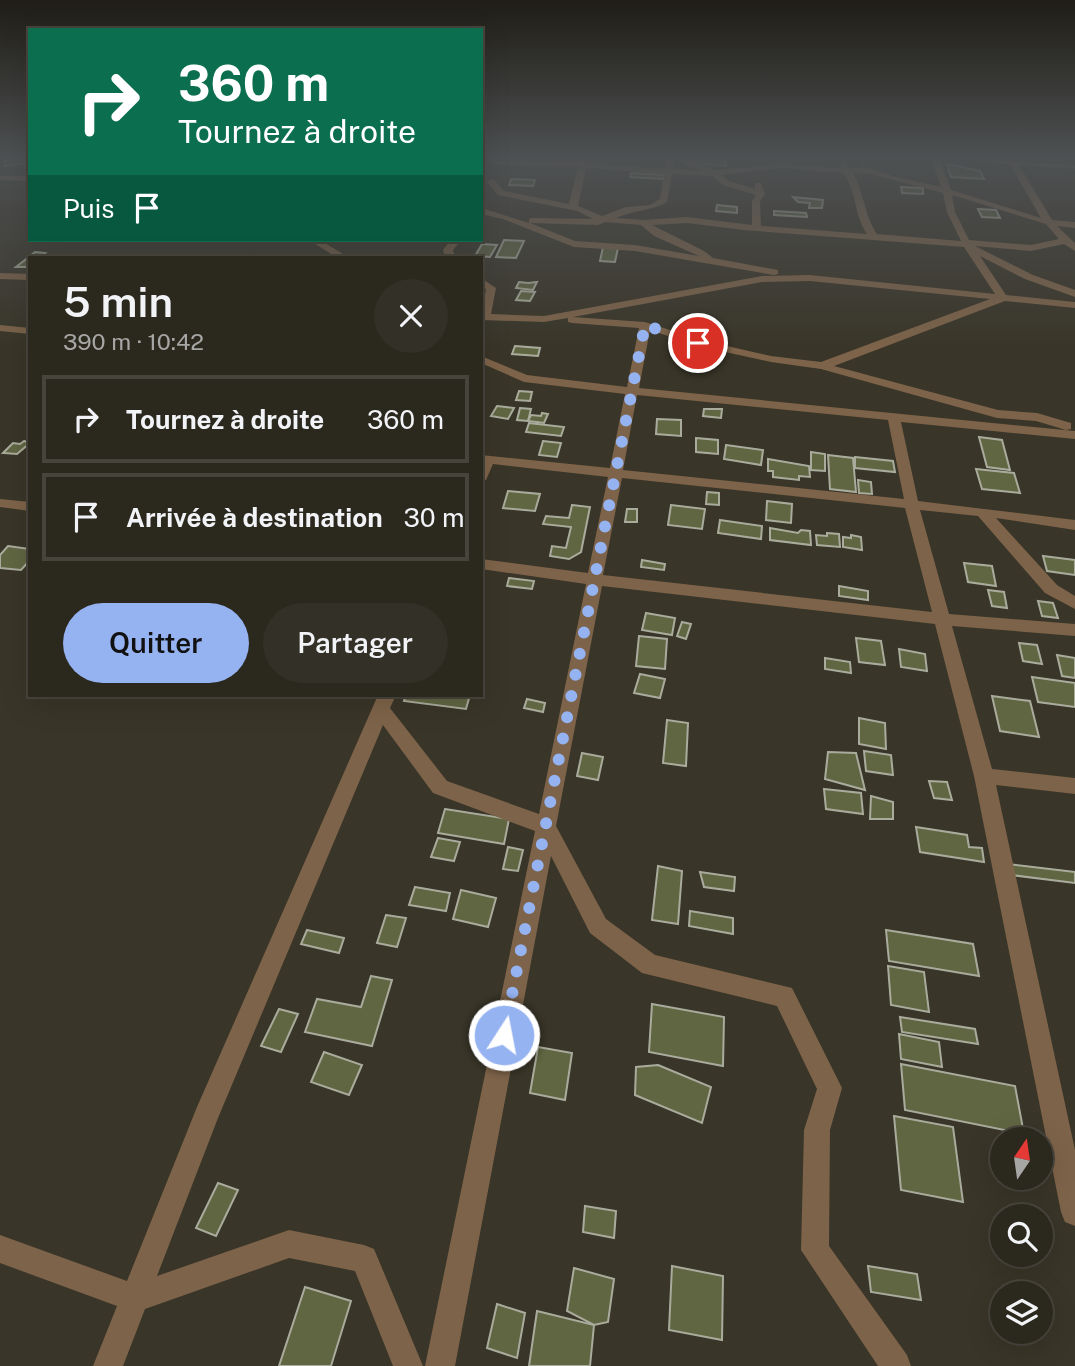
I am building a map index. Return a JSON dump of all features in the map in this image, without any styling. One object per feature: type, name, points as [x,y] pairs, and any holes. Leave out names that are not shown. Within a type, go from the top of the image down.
[{"type":"street","points":[[518,222],[574,244],[635,248],[810,278],[1075,305]]},
{"type":"street","points":[[550,222],[599,222]]},
{"type":"street","points":[[631,222],[662,222]]},
{"type":"street","points":[[702,222],[875,238],[1043,248],[1056,246],[1065,240]]},
{"type":"street","points":[[757,222],[757,228]]},
{"type":"street","points":[[864,222],[875,238]]},
{"type":"street","points":[[956,222],[1003,298]]},
{"type":"street","points":[[1042,222],[1075,248]]},
{"type":"street","points":[[644,223],[649,229],[706,255],[712,262]]},
{"type":"street","points":[[1049,225],[1075,225]]},
{"type":"street","points":[[317,242],[341,256]]},
{"type":"street","points":[[968,244],[1029,277],[1075,294]]},
{"type":"street","points":[[0,276],[28,278]]},
{"type":"street","points":[[544,319],[569,312],[762,279],[810,278]]},
{"type":"street","points":[[483,282],[491,288],[483,317],[645,325],[698,343],[771,359],[822,366],[997,414],[1037,417],[1075,428]]},
{"type":"street","points":[[822,366],[1003,298]]},
{"type":"street","points":[[0,323],[28,320]]},
{"type":"street","points":[[440,1366],[645,325]]},
{"type":"street","points":[[0,328],[28,331]]},
{"type":"street","points":[[483,360],[524,378]]},
{"type":"street","points":[[483,374],[1075,435]]},
{"type":"street","points":[[894,418],[912,506],[984,776],[1075,1212]]},
{"type":"street","points":[[485,459],[982,512],[1075,525]]},
{"type":"street","points":[[0,503],[28,507]]},
{"type":"street","points":[[982,512],[1051,589],[1075,603]]},
{"type":"street","points":[[483,564],[944,621],[1075,630]]},
{"type":"street","points":[[384,702],[440,787],[545,826],[598,926],[650,965],[784,996],[830,1088],[817,1130],[815,1250],[896,1366]]},
{"type":"street","points":[[108,1366],[206,1116],[384,702]]},
{"type":"street","points":[[984,776],[1075,786]]},
{"type":"street","points":[[0,1249],[135,1298],[289,1244],[364,1259],[408,1366]]},
{"type":"building","points":[[504,240],[524,241],[516,258],[496,257]]},
{"type":"building","points":[[482,244],[497,245],[490,257],[475,256]]},
{"type":"building","points":[[603,247],[618,248],[615,262],[600,261]]},
{"type":"building","points":[[35,252],[45,253],[40,256],[30,256]]},
{"type":"building","points":[[28,258],[28,266],[16,267]]},
{"type":"building","points":[[519,282],[537,282],[533,290],[516,288]]},
{"type":"building","points":[[521,291],[535,292],[530,301],[516,300]]},
{"type":"building","points":[[515,346],[540,348],[538,356],[512,354]]},
{"type":"building","points":[[519,391],[532,392],[530,401],[516,400]]},
{"type":"building","points":[[497,406],[514,408],[508,419],[491,416]]},
{"type":"building","points":[[520,408],[531,409],[528,421],[517,420]]},
{"type":"building","points":[[704,409],[722,409],[721,418],[703,416]]},
{"type":"building","points":[[542,413],[548,414],[544,423],[528,421],[531,415],[541,416]]},
{"type":"building","points":[[657,419],[681,420],[681,436],[656,434]]},
{"type":"building","points":[[529,423],[564,427],[561,436],[526,432]]},
{"type":"building","points":[[979,437],[1002,440],[1010,470],[987,467]]},
{"type":"building","points":[[696,438],[718,440],[718,454],[696,452]]},
{"type":"building","points":[[24,441],[28,442],[17,454],[3,453],[13,443],[20,444]]},
{"type":"building","points":[[543,441],[561,443],[557,457],[539,455]]},
{"type":"building","points":[[726,445],[763,450],[761,465],[724,459]]},
{"type":"building","points":[[811,452],[825,454],[825,471],[811,470]]},
{"type":"building","points":[[828,455],[853,458],[856,492],[830,489]]},
{"type":"building","points":[[855,457],[893,461],[895,472],[855,468]]},
{"type":"building","points":[[768,459],[809,466],[810,477],[799,476],[799,480],[773,477],[773,471],[768,471]]},
{"type":"building","points":[[976,469],[1014,473],[1020,493],[982,489]]},
{"type":"building","points":[[858,480],[871,482],[872,494],[859,493]]},
{"type":"building","points":[[508,491],[540,494],[535,511],[503,508]]},
{"type":"building","points":[[707,492],[719,493],[719,505],[706,504]]},
{"type":"building","points":[[767,501],[792,504],[791,523],[766,520]]},
{"type":"building","points":[[572,505],[590,507],[581,552],[569,559],[550,556],[552,546],[566,548],[571,527],[543,524],[546,516],[569,518]]},
{"type":"building","points":[[671,505],[705,509],[702,529],[668,525]]},
{"type":"building","points":[[627,509],[637,509],[637,522],[625,522]]},
{"type":"building","points":[[720,520],[762,526],[761,539],[718,533]]},
{"type":"building","points":[[770,528],[798,533],[801,530],[810,531],[811,545],[770,540]]},
{"type":"building","points":[[827,533],[839,534],[840,547],[817,545],[816,535],[827,536]]},
{"type":"building","points":[[851,535],[861,537],[862,550],[843,547],[843,537],[851,538]]},
{"type":"building","points":[[8,546],[28,549],[28,562],[21,570],[0,568],[0,555]]},
{"type":"building","points":[[1043,556],[1075,560],[1075,575],[1047,571]]},
{"type":"building","points":[[642,560],[665,564],[664,570],[641,567]]},
{"type":"building","points":[[964,563],[992,566],[996,586],[968,582]]},
{"type":"building","points":[[509,578],[534,581],[532,589],[507,586]]},
{"type":"building","points":[[839,586],[868,591],[868,600],[839,596]]},
{"type":"building","points":[[988,590],[1004,592],[1007,608],[992,606]]},
{"type":"building","points":[[1038,601],[1053,603],[1058,618],[1042,616]]},
{"type":"building","points":[[646,613],[675,618],[672,635],[642,630]]},
{"type":"building","points":[[682,622],[691,624],[686,639],[677,636]]},
{"type":"building","points":[[639,636],[667,639],[665,669],[636,666]]},
{"type":"building","points":[[856,638],[881,641],[885,665],[859,662]]},
{"type":"building","points":[[1019,643],[1037,645],[1042,664],[1023,661]]},
{"type":"building","points":[[899,649],[925,654],[927,671],[901,667]]},
{"type":"building","points":[[1057,655],[1075,658],[1075,678],[1062,676]]},
{"type":"building","points":[[825,658],[850,662],[851,673],[825,669]]},
{"type":"building","points":[[640,674],[665,679],[660,698],[634,693]]},
{"type":"building","points":[[1032,677],[1075,683],[1075,707],[1038,702]]},
{"type":"building","points":[[992,696],[1030,701],[1039,737],[1000,731]]},
{"type":"building","points":[[405,697],[469,697],[466,709],[404,701]]},
{"type":"building","points":[[527,699],[545,703],[543,712],[524,708]]},
{"type":"building","points":[[859,718],[885,723],[886,749],[859,744]]},
{"type":"building","points":[[667,720],[688,723],[686,766],[663,763]]},
{"type":"building","points":[[864,751],[891,755],[893,775],[866,771]]},
{"type":"building","points":[[828,752],[856,753],[865,790],[825,779]]},
{"type":"building","points":[[582,753],[603,757],[598,780],[577,776]]},
{"type":"building","points":[[929,781],[947,782],[952,800],[934,798]]},
{"type":"building","points":[[824,789],[861,793],[863,814],[826,809]]},
{"type":"building","points":[[871,796],[893,802],[893,819],[870,819]]},
{"type":"building","points":[[445,809],[509,819],[504,844],[438,833]]},
{"type":"building","points":[[916,827],[967,835],[969,847],[982,848],[984,862],[920,852]]},
{"type":"building","points":[[438,838],[460,842],[454,861],[431,857]]},
{"type":"building","points":[[508,847],[523,850],[518,871],[503,869]]},
{"type":"building","points":[[1008,864],[1075,872],[1075,883],[1011,875]]},
{"type":"building","points":[[658,866],[682,871],[678,924],[652,920]]},
{"type":"building","points":[[700,872],[735,877],[734,891],[704,887]]},
{"type":"building","points":[[415,887],[450,893],[446,911],[409,905]]},
{"type":"building","points":[[461,890],[496,898],[488,927],[453,919]]},
{"type":"building","points":[[690,911],[733,918],[733,934],[689,926]]},
{"type":"building","points":[[386,915],[406,918],[397,947],[377,943]]},
{"type":"building","points":[[307,930],[344,938],[339,953],[301,944]]},
{"type":"building","points":[[886,930],[973,944],[979,976],[889,961]]},
{"type":"building","points":[[888,966],[924,972],[929,1012],[891,1005]]},
{"type":"building","points":[[371,976],[392,980],[372,1046],[305,1032],[317,999],[361,1007]]},
{"type":"building","points":[[652,1004],[724,1017],[723,1066],[649,1052]]},
{"type":"building","points":[[279,1009],[298,1014],[281,1052],[261,1046]]},
{"type":"building","points":[[900,1017],[975,1029],[978,1044],[902,1032]]},
{"type":"building","points":[[899,1034],[939,1042],[942,1067],[901,1059]]},
{"type":"building","points":[[538,1047],[572,1053],[565,1100],[530,1093]]},
{"type":"building","points":[[324,1052],[362,1065],[349,1095],[311,1082]]},
{"type":"building","points":[[901,1064],[1015,1086],[1023,1127],[990,1127],[905,1110]]},
{"type":"building","points":[[658,1065],[711,1087],[702,1123],[635,1095],[636,1067]]},
{"type":"building","points":[[894,1116],[953,1127],[963,1202],[901,1190]]},
{"type":"building","points":[[218,1183],[238,1190],[216,1236],[196,1228]]},
{"type":"building","points":[[585,1206],[616,1211],[614,1238],[583,1232]]},
{"type":"building","points":[[672,1266],[723,1276],[722,1340],[669,1330]]},
{"type":"building","points":[[868,1266],[917,1274],[921,1300],[871,1292]]},
{"type":"building","points":[[574,1268],[614,1279],[608,1322],[594,1325],[567,1311]]},
{"type":"building","points":[[305,1287],[351,1301],[331,1366],[279,1366]]},
{"type":"building","points":[[497,1304],[525,1313],[517,1358],[487,1348]]},
{"type":"building","points":[[537,1311],[594,1325],[590,1366],[529,1366]]},
{"type":"route","points":[[504,1035],[645,325],[698,343]]}]
